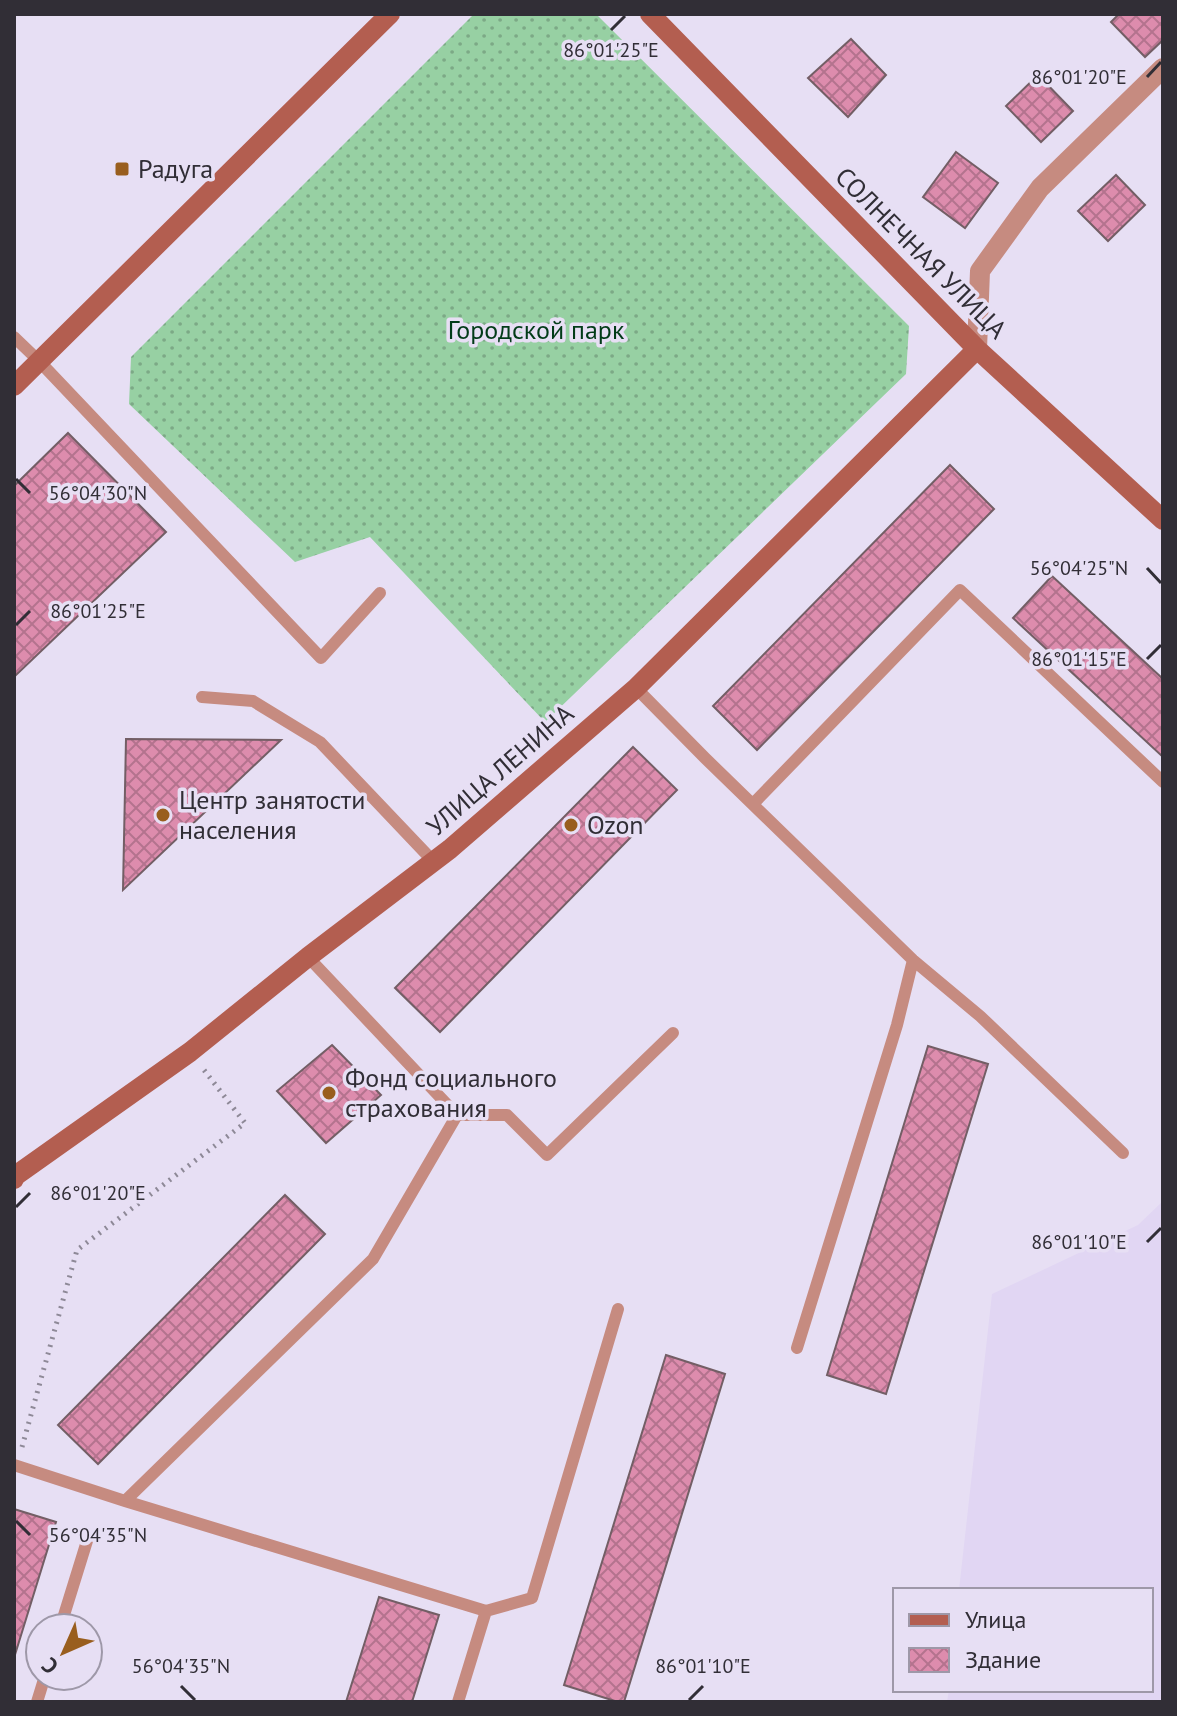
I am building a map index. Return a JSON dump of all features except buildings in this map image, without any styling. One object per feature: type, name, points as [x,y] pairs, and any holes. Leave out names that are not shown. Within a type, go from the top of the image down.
[{"type":"street","points":[[14,386],[390,14]]},
{"type":"street","name":"СОЛНЕЧНАЯ УЛИЦА","points":[[650,14],[977,349],[1163,520]]},
{"type":"street","points":[[977,349],[980,271],[1040,188],[1163,68]]},
{"type":"street","name":"УЛИЦА ЛЕНИНА","points":[[14,1176],[190,1052],[433,861],[636,688],[977,349]]},
{"type":"lane","points":[[14,337],[321,658],[380,593]]},
{"type":"lane","points":[[753,804],[960,590],[1163,782]]},
{"type":"lane","points":[[636,688],[913,960],[980,1016],[1123,1153]]},
{"type":"lane","points":[[202,697],[253,701],[320,742],[433,861]]},
{"type":"lane","points":[[308,957],[457,1115],[507,1115],[547,1155],[673,1033]]},
{"type":"lane","points":[[797,1348],[897,1025],[913,960]]},
{"type":"lane","points":[[125,1501],[373,1259],[457,1115]]},
{"type":"lane","points":[[16,1465],[486,1611],[532,1598],[618,1309]]},
{"type":"lane","points":[[65,1612],[87,1541]]},
{"type":"lane","points":[[458,1702],[486,1611]]},
{"type":"path","points":[[16,1465],[77,1250],[245,1123],[190,1052]]},
{"type":"shaded area","points":[[1163,1201],[1163,1702],[947,1702],[949,1692],[1153,1692],[1153,1588],[959,1588],[992,1294],[1138,1225]]},
{"type":"green space","name":"Городской парк","points":[[474,14],[596,14],[909,326],[906,374],[545,722],[370,537],[295,562],[129,404],[131,357]]},
{"type":"place","name":"Радуга","points":[[122,169]]},
{"type":"place","name":"Центр занятости населения","points":[[163,815]]},
{"type":"place","name":"Ozon","points":[[571,825]]},
{"type":"place","name":"Фонд социального страхования","points":[[329,1093]]}]
